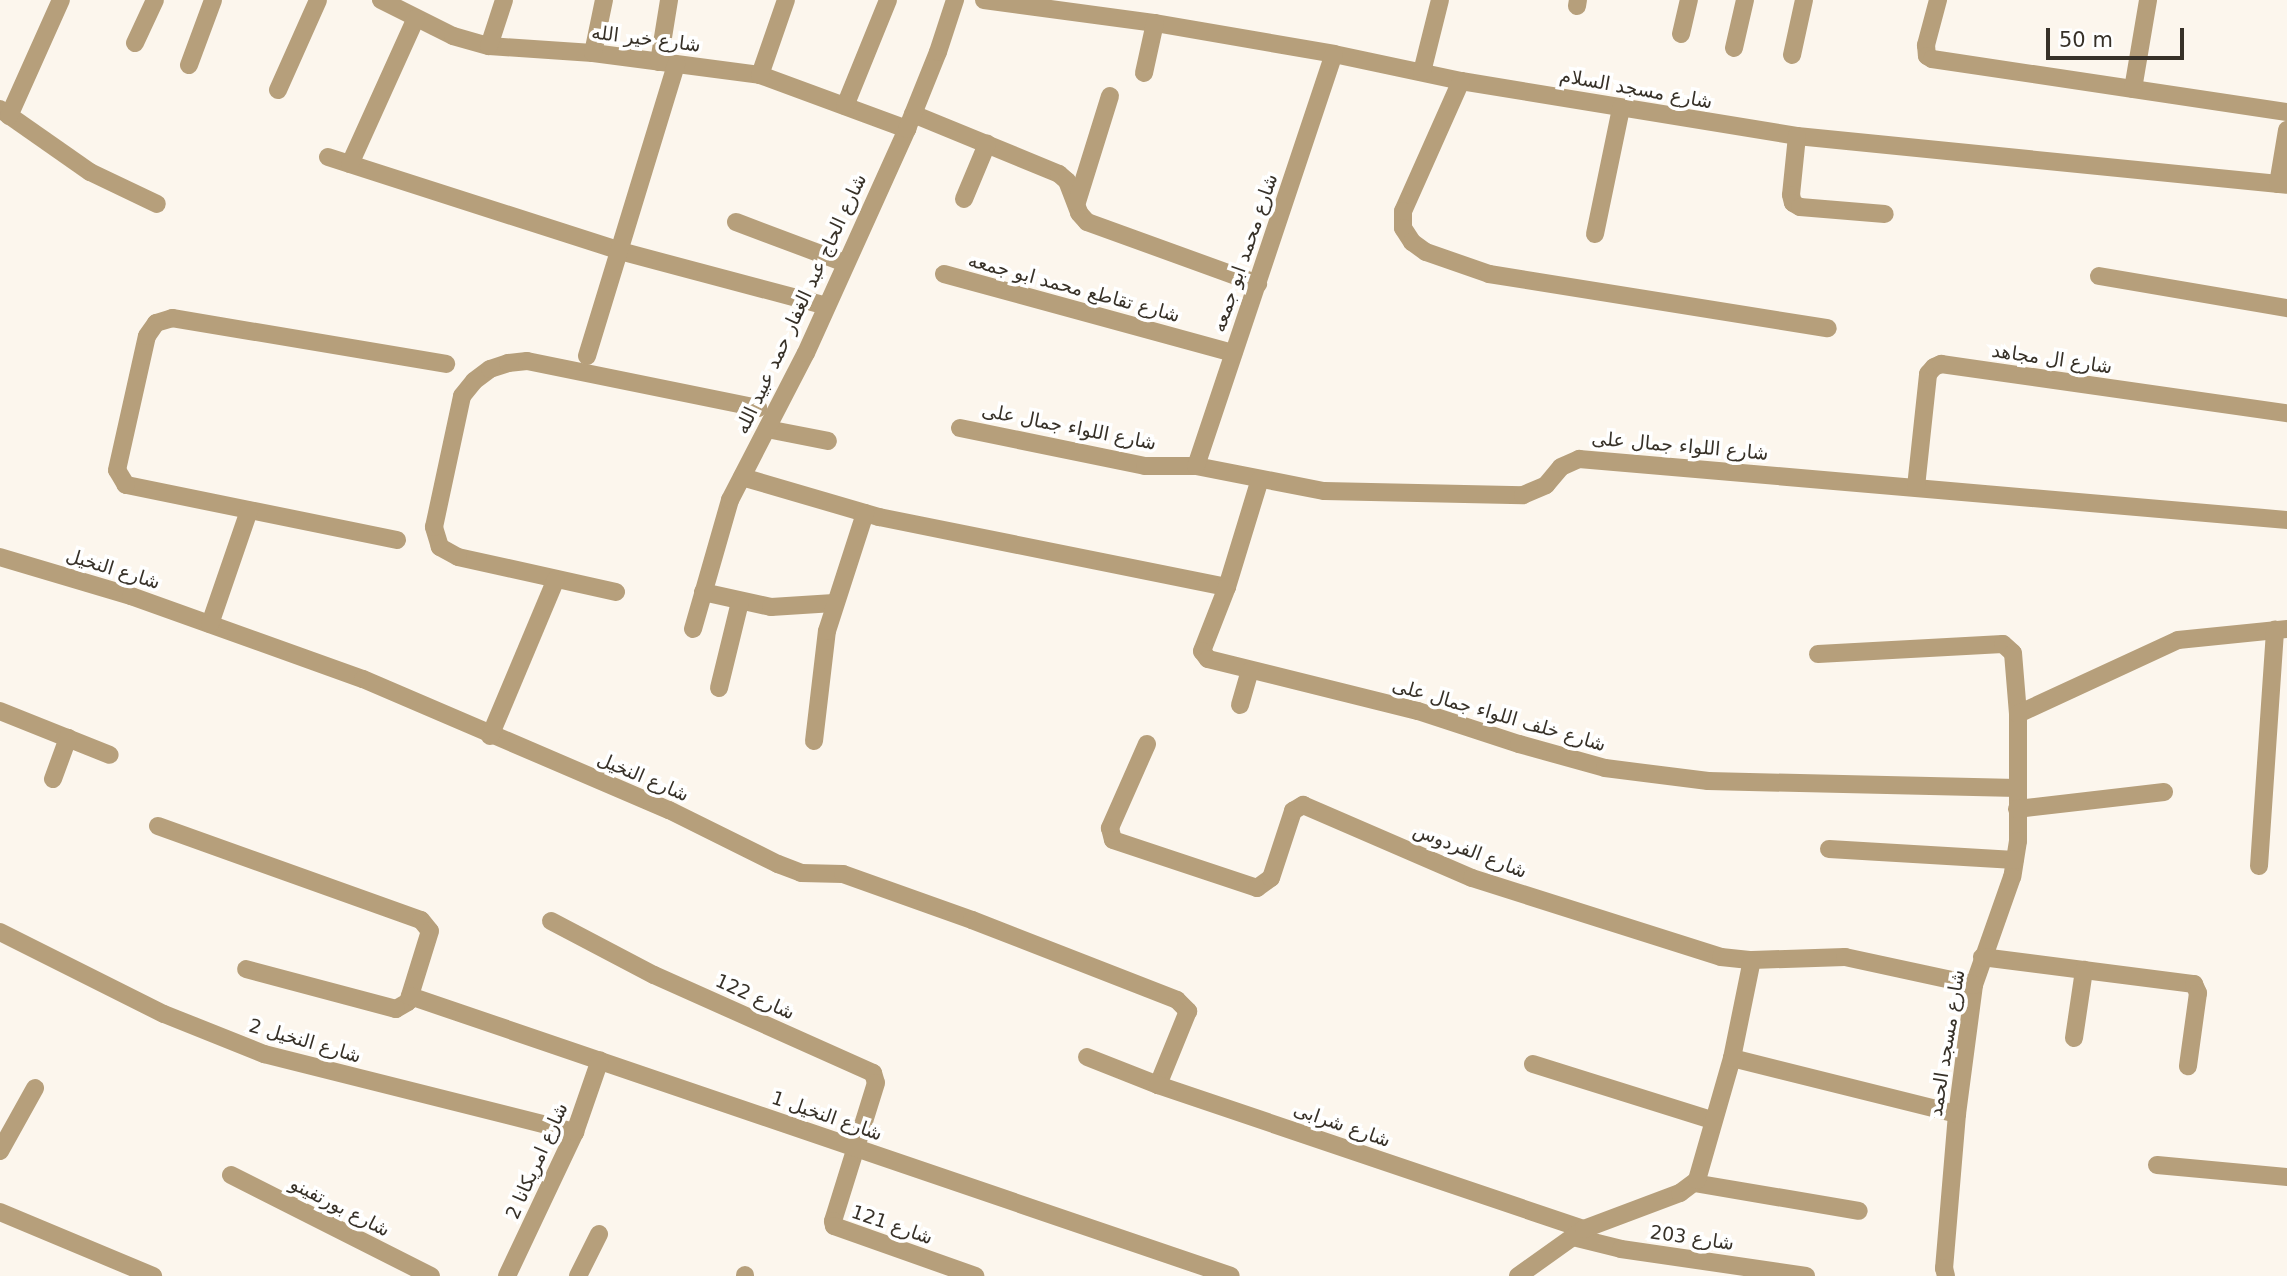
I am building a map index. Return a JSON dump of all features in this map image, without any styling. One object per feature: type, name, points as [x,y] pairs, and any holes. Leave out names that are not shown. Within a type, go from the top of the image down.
[{"type":"street","points":[[61,0],[4,112],[90,172],[157,204]]},
{"type":"street","points":[[135,43],[155,0]]},
{"type":"street","points":[[189,65],[213,0]]},
{"type":"street","points":[[278,90],[318,0]]},
{"type":"street","name":"شارع خير الله","points":[[381,0],[453,36],[489,46],[593,53],[760,75],[845,106],[910,121],[987,144],[1059,174],[1067,181],[1079,213],[1087,222],[1258,284]]},
{"type":"street","points":[[489,46],[504,0]]},
{"type":"street","points":[[593,53],[604,0]]},
{"type":"street","points":[[587,356],[620,251],[667,63],[669,0]]},
{"type":"street","points":[[760,75],[786,0]]},
{"type":"street","points":[[845,106],[888,0]]},
{"type":"street","name":"شارع الحاج عبد الغفار حمد عبيد الله","points":[[693,629],[716,542],[742,477],[826,306],[910,121],[955,0]]},
{"type":"street","name":"شارع مسجد السلام","points":[[984,0],[1155,23],[1334,54],[1461,81],[1797,136],[2282,185]]},
{"type":"street","points":[[1422,72],[1440,0]]},
{"type":"street","points":[[1681,34],[1689,0]]},
{"type":"street","points":[[1734,48],[1745,0]]},
{"type":"street","points":[[1791,55],[1804,0]]},
{"type":"street","points":[[1938,0],[1926,45],[1927,56],[1932,59],[2287,112]]},
{"type":"street","points":[[2133,89],[2148,0]]},
{"type":"street","points":[[350,164],[416,18]]},
{"type":"street","points":[[1144,73],[1155,23]]},
{"type":"street","name":"شارع محمد ابو جمعه","points":[[1196,466],[1334,54]]},
{"type":"street","points":[[1461,81],[1403,211],[1403,228],[1419,247],[1439,259],[1489,274],[1828,328]]},
{"type":"street","points":[[1077,202],[1111,96]]},
{"type":"street","points":[[1595,234],[1621,108]]},
{"type":"street","points":[[2282,185],[2287,130]]},
{"type":"street","points":[[1797,136],[1790,195],[1796,206],[1885,214]]},
{"type":"street","points":[[964,199],[987,144]]},
{"type":"street","points":[[328,157],[620,251],[826,306]]},
{"type":"street","points":[[736,222],[845,262]]},
{"type":"street","name":"شارع تقاطع محمد ابو جمعه","points":[[944,274],[1233,353]]},
{"type":"street","points":[[2099,276],[2287,308]]},
{"type":"street","points":[[397,540],[132,488],[118,476],[147,336],[156,323],[172,318],[446,364]]},
{"type":"street","points":[[616,592],[458,557],[440,547],[435,527],[462,396],[474,381],[508,363],[527,361],[758,408]]},
{"type":"street","name":"شارع ال مجاهد","points":[[1916,486],[1928,374],[1934,366],[1941,364],[2287,413]]},
{"type":"street","name":"شارع اللواء جمال على","points":[[960,428],[1144,466],[1196,466],[1324,491],[1523,495],[1546,485],[1561,467],[1579,459],[2287,520]]},
{"type":"street","points":[[767,429],[828,441]]},
{"type":"street","points":[[742,477],[865,513],[1227,587]]},
{"type":"street","name":"شارع خلف اللواء جمال على","points":[[1260,479],[1203,654],[1208,659],[1418,711],[1519,744],[1605,768],[1708,781],[2017,788]]},
{"type":"street","points":[[210,624],[249,511]]},
{"type":"street","points":[[814,741],[827,631],[865,513]]},
{"type":"street","name":"شارع النخيل","points":[[0,557],[131,596],[363,679],[490,736],[669,810],[778,864],[801,873],[843,874],[972,920],[1177,1000],[1185,1004],[1188,1011],[1158,1084]]},
{"type":"street","points":[[490,736],[556,579]]},
{"type":"street","points":[[703,592],[771,607],[834,603]]},
{"type":"street","points":[[719,688],[740,601]]},
{"type":"street","points":[[2018,714],[2178,640],[2281,630],[2259,866]]},
{"type":"street","name":"شارع مسجد الحمد","points":[[1818,654],[2003,643],[2013,653],[2018,714],[2015,860],[1974,985],[1957,1114],[1945,1272]]},
{"type":"street","points":[[1240,705],[1250,671]]},
{"type":"street","points":[[0,711],[110,755]]},
{"type":"street","points":[[53,779],[68,738]]},
{"type":"street","name":"شارع الفردوس","points":[[1147,744],[1110,828],[1111,836],[1117,842],[1257,888],[1267,883],[1274,873],[1293,811],[1300,805],[1307,805],[1472,878],[1721,957],[1752,960],[1845,957],[1974,985]]},
{"type":"street","points":[[2017,809],[2164,792]]},
{"type":"street","points":[[158,826],[426,922],[430,936],[405,1006],[392,1009],[246,969]]},
{"type":"street","points":[[1829,849],[2015,860]]},
{"type":"street","name":"شارع 122","points":[[551,921],[653,975],[873,1073],[876,1083],[857,1149]]},
{"type":"street","name":"شارع النخيل 2","points":[[0,932],[164,1014],[264,1054],[575,1132]]},
{"type":"street","points":[[1982,957],[2194,984],[2198,993],[2188,1066]]},
{"type":"street","points":[[1518,1276],[1579,1233],[1680,1193],[1694,1184],[1702,1171],[1712,1119],[1732,1058],[1752,960]]},
{"type":"street","points":[[2074,1038],[2084,970]]},
{"type":"street","name":"شارع النخيل 1","points":[[410,996],[1231,1276]]},
{"type":"street","name":"شارع شرابى","points":[[1087,1057],[1579,1233]]},
{"type":"street","points":[[1732,1058],[1957,1114]]},
{"type":"street","name":"شارع امريكانا 2","points":[[507,1276],[575,1132],[600,1060]]},
{"type":"street","points":[[1533,1064],[1712,1119]]},
{"type":"street","points":[[0,1151],[34,1088]]},
{"type":"street","name":"شارع 121","points":[[857,1149],[833,1221],[834,1226],[975,1276]]},
{"type":"street","points":[[2157,1165],[2287,1177]]},
{"type":"street","name":"شارع بورتفينو","points":[[231,1175],[431,1276]]},
{"type":"street","points":[[1694,1184],[1859,1211]]},
{"type":"street","points":[[0,1212],[153,1276]]},
{"type":"street","name":"شارع 203","points":[[1579,1233],[1621,1249],[1806,1276]]},
{"type":"street","points":[[578,1276],[599,1234]]}]
